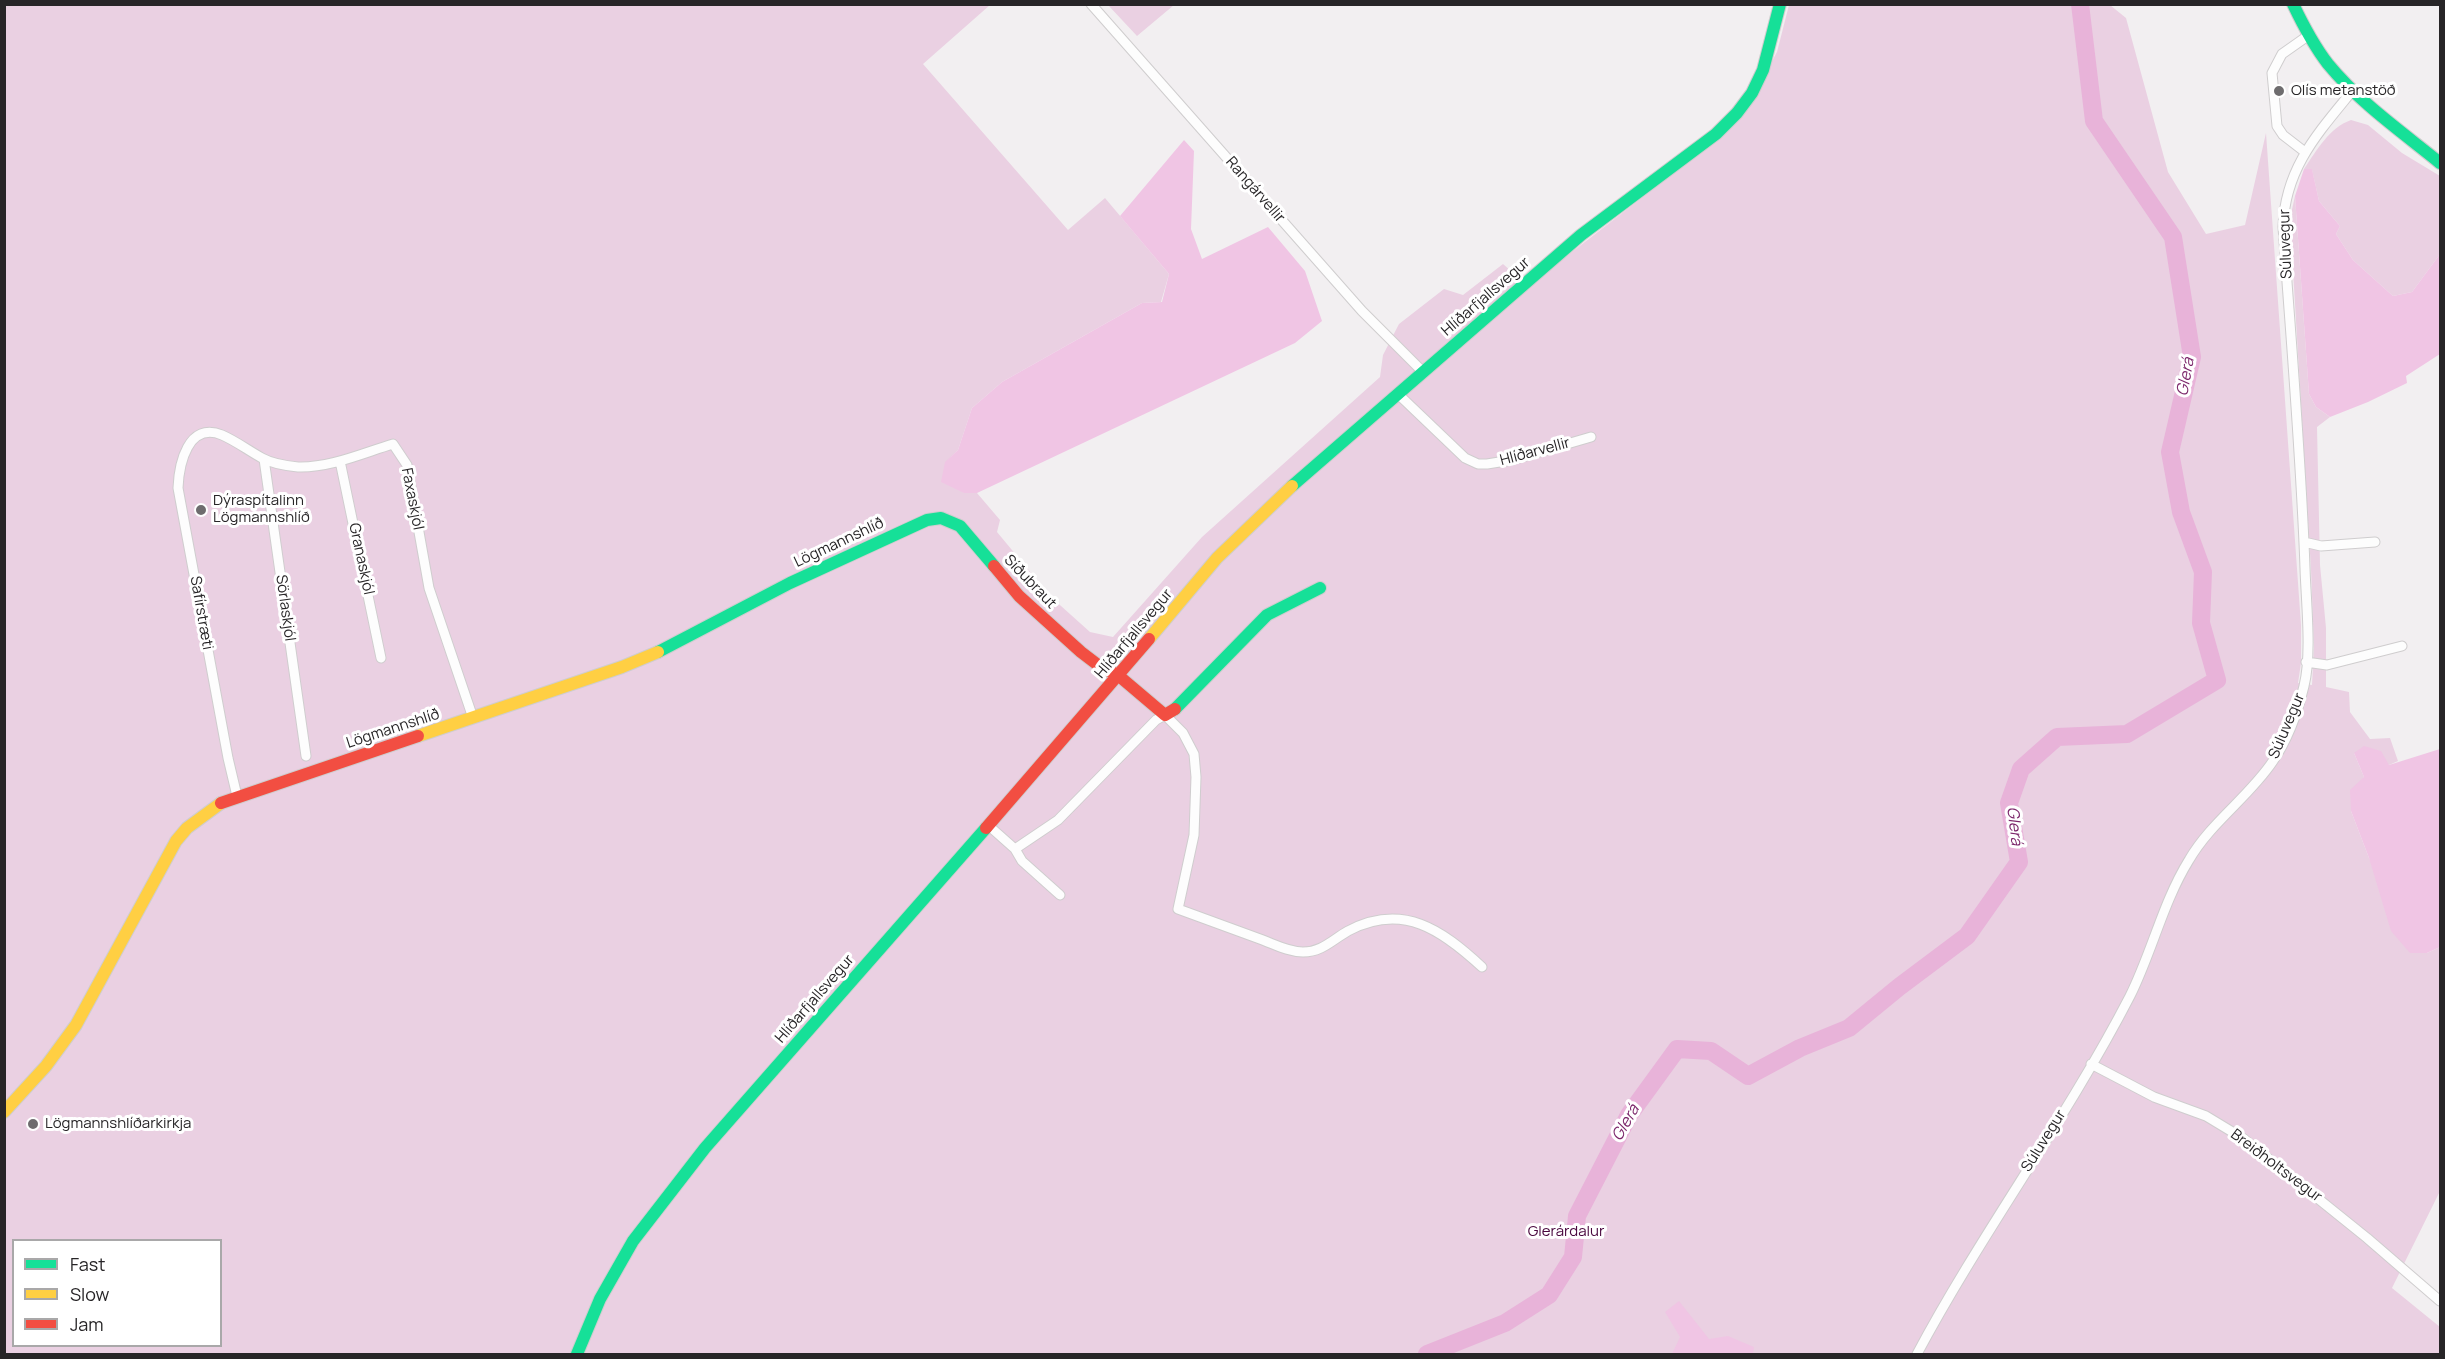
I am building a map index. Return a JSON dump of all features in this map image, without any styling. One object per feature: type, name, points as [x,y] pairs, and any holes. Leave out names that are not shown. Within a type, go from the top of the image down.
[{"type":"street","name":"Rangárvellir","points":[[1091,4],[1362,311],[1423,372]]},
{"type":"street","name":"Hlíðarfjallsvegur","points":[[576,1354],[600,1299],[617,1268],[664,1200],[781,1060],[1119,676],[1195,583],[1273,502],[1581,235],[1716,134],[1737,113],[1752,93],[1763,70],[1780,4]]},
{"type":"street","points":[[2292,4],[2308,35],[2328,64],[2390,123],[2440,163]]},
{"type":"street","points":[[2305,152],[2283,135],[2277,126],[2272,73],[2282,54],[2308,35]]},
{"type":"street","name":"Súluvegur","points":[[1917,1354],[1944,1304],[2091,1064],[2131,994],[2178,879],[2191,856],[2206,835],[2275,759],[2295,715],[2305,682],[2304,542],[2283,227],[2284,205],[2290,181],[2305,152],[2354,90]]},
{"type":"street","name":"Hlíðarvellir","points":[[1398,394],[1465,458],[1478,464],[1512,460],[1591,437]]},
{"type":"street","name":"Faxaskjól","points":[[199,435],[211,432],[222,435],[264,459],[298,466],[340,461],[393,444],[407,465],[429,588],[473,718]]},
{"type":"street","name":"Safírstræti","points":[[199,435],[188,445],[183,456],[178,488],[237,796]]},
{"type":"street","name":"Sörlaskjól","points":[[264,459],[306,756]]},
{"type":"street","name":"Granaskjól","points":[[340,461],[381,658]]},
{"type":"street","name":"Síðubraut","points":[[920,523],[941,518],[960,526],[1019,596],[1081,652],[1098,665],[1119,676],[1165,715]]},
{"type":"street","name":"Lögmannshlíð","points":[[4,1112],[37,1078],[80,1019],[176,841],[201,815],[216,805],[622,667],[670,647],[790,583],[920,523]]},
{"type":"street","points":[[2304,542],[2321,546],[2375,542]]},
{"type":"street","points":[[1014,849],[1058,820],[1156,720],[1177,708],[1267,615],[1320,588]]},
{"type":"street","points":[[2306,662],[2327,665],[2402,646]]},
{"type":"street","points":[[1165,715],[1183,733],[1194,754],[1196,777],[1194,835],[1178,909],[1299,952],[1322,948],[1364,924],[1383,920],[1405,920],[1446,935],[1482,967]]},
{"type":"street","points":[[988,825],[1014,849],[1022,861],[1060,895]]},
{"type":"street","name":"Breiðholtsvegur","points":[[2091,1064],[2154,1097],[2206,1116],[2244,1139],[2367,1238],[2440,1301]]},
{"type":"green space","name":"Glerárdalur","points":[[5,5],[990,5],[923,64],[1068,230],[1105,198],[1169,274],[1161,302],[1142,303],[1002,382],[972,408],[958,450],[945,463],[964,493],[977,493],[1000,520],[997,532],[1051,597],[1090,632],[1113,637],[1202,537],[1380,377],[1383,355],[1399,324],[1444,289],[1463,295],[1503,264],[1528,286],[1714,142],[1744,113],[1777,52],[1789,5],[2110,5],[2126,18],[2168,172],[2206,234],[2245,225],[2266,133],[2301,625],[2301,663],[2298,683],[2312,685],[2314,647],[2311,570],[2292,254],[2291,214],[2295,196],[2309,394],[2316,407],[2330,417],[2317,427],[2320,565],[2326,628],[2326,687],[2349,692],[2350,712],[2370,739],[2390,738],[2398,761],[2389,765],[2354,753],[2364,777],[2351,811],[2369,858],[2427,953],[2440,947],[2440,1191],[2392,1288],[2440,1327],[2440,1354],[5,1354]]},
{"type":"green space","points":[[1108,5],[1174,5],[1137,36]]},
{"type":"green space","points":[[2351,120],[2368,125],[2402,153],[2440,176],[2440,254],[2412,292],[2393,296],[2353,260],[2336,234],[2340,226],[2319,201],[2312,170],[2304,169],[2330,134]]},
{"type":"shaded area","points":[[1184,140],[1194,151],[1191,229],[1202,259],[1268,227],[1305,271],[1322,321],[1295,343],[977,493],[964,493],[941,482],[945,462],[958,450],[972,408],[1002,382],[1142,303],[1162,302],[1169,274],[1120,216]]},
{"type":"shaded area","points":[[2304,169],[2312,169],[2319,201],[2340,226],[2336,234],[2353,260],[2393,296],[2412,292],[2440,254],[2440,354],[2406,376],[2407,383],[2330,417],[2316,407],[2309,394],[2295,196]]},
{"type":"shaded area","points":[[2364,746],[2381,751],[2389,765],[2440,749],[2440,947],[2427,953],[2410,953],[2391,931],[2369,858],[2351,811],[2350,790],[2364,777],[2354,753]]},
{"type":"shaded area","points":[[1679,1301],[1709,1339],[1728,1336],[1754,1347],[1753,1354],[1672,1354],[1680,1337],[1665,1312]]},
{"type":"waterway","name":"Glerá","points":[[1427,1354],[1505,1323],[1549,1295],[1573,1257],[1577,1216],[1629,1115],[1677,1049],[1711,1051],[1748,1076],[1800,1048],[1849,1028],[1967,936],[2019,862],[2009,803],[2021,769],[2057,737],[2127,734],[2217,680],[2201,623],[2203,572],[2181,512],[2170,452],[2192,357],[2173,237],[2094,121],[2080,4]]},
{"type":"traffic: fast","points":[[1292,486],[1581,235],[1716,134],[1737,113],[1752,93],[1763,70],[1780,4]]},
{"type":"traffic: fast","points":[[2293,4],[2318,50],[2340,78],[2440,163]]},
{"type":"traffic: fast","points":[[658,652],[790,583],[927,520],[941,518],[960,526],[994,566]]},
{"type":"traffic: fast","points":[[1175,709],[1267,615],[1320,588]]},
{"type":"traffic: fast","points":[[577,1354],[600,1299],[633,1241],[705,1148],[986,828]]},
{"type":"traffic: slow","points":[[1149,639],[1217,558],[1292,486]]},
{"type":"traffic: slow","points":[[418,736],[622,667],[658,652]]},
{"type":"traffic: slow","points":[[4,1112],[46,1066],[76,1025],[176,841],[187,828],[221,803]]},
{"type":"traffic: jam","points":[[994,566],[1019,596],[1081,652],[1098,665],[1119,676],[1165,715],[1175,709]]},
{"type":"traffic: jam","points":[[986,828],[1149,639]]},
{"type":"traffic: jam","points":[[221,803],[418,736]]},
{"type":"place","name":"Olís metanstöð","points":[[2279,91]]},
{"type":"place","name":"Dýraspítalinn Lögmannshlíð","points":[[201,510]]},
{"type":"place","name":"Lögmannshlíðarkirkja","points":[[33,1124]]}]
